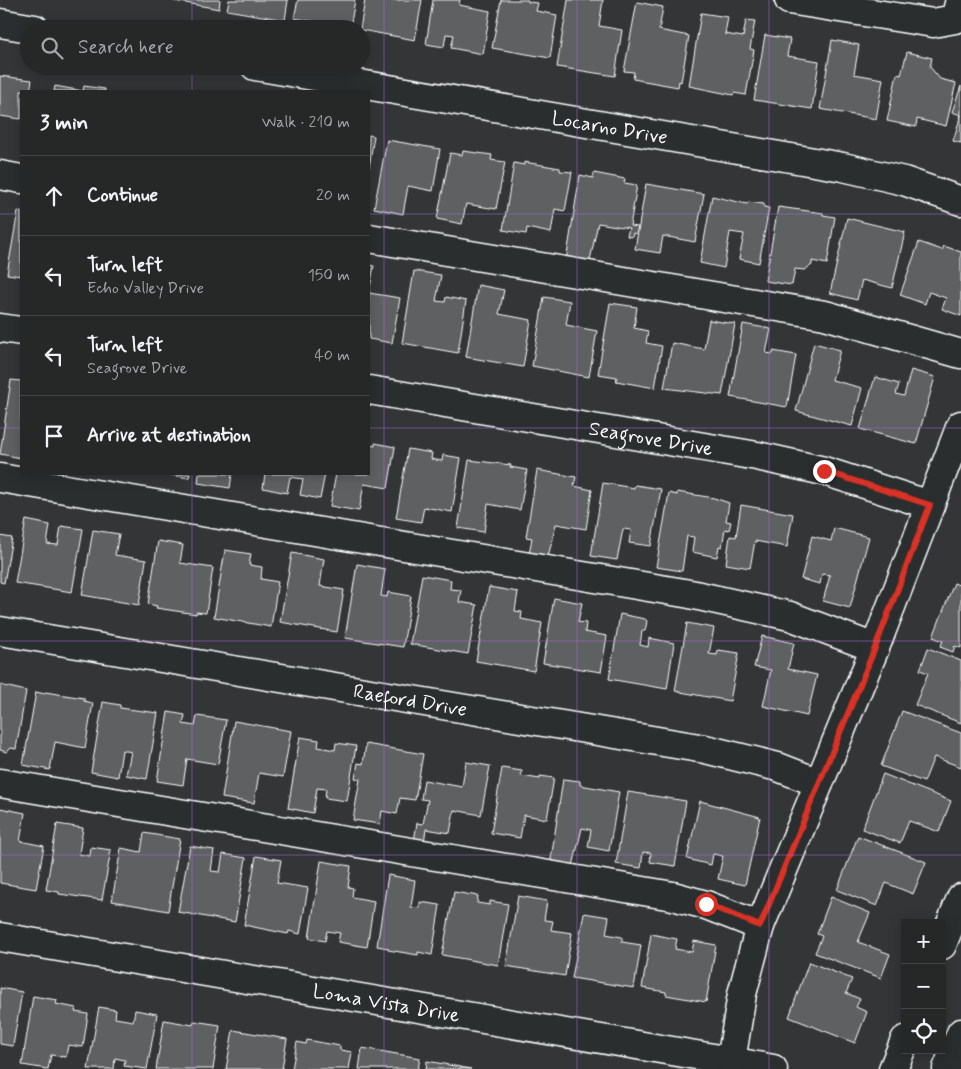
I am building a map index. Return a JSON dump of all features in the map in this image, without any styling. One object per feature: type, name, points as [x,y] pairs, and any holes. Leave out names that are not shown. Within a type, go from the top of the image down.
[{"type":"street","points":[[789,0],[933,23],[955,19],[960,0]]},
{"type":"street","points":[[0,23],[20,26]]},
{"type":"street","name":"Locarno Drive","points":[[307,75],[843,167],[904,181],[961,201]]},
{"type":"street","points":[[0,175],[20,179]]},
{"type":"street","points":[[370,238],[825,315],[961,354]]},
{"type":"street","points":[[0,328],[20,331]]},
{"type":"street","name":"Seagrove Drive","points":[[370,390],[757,456],[824,471],[930,505]]},
{"type":"street","points":[[731,1060],[742,994],[760,926],[875,648],[961,425]]},
{"type":"street","points":[[0,478],[690,594],[790,616],[875,648]]},
{"type":"street","name":"Raeford Drive","points":[[0,631],[705,749],[778,767],[819,783]]},
{"type":"street","points":[[0,783],[672,896],[706,904],[760,926]]},
{"type":"street","points":[[946,935],[961,898]]},
{"type":"street","name":"Loma Vista Drive","points":[[0,936],[731,1060],[773,1069]]},
{"type":"street","points":[[947,1069],[961,1033]]},
{"type":"street","points":[[893,1069],[901,1050]]},
{"type":"building","points":[[169,0],[220,0],[219,9]]},
{"type":"building","points":[[229,0],[288,0],[285,20],[227,10]]},
{"type":"building","points":[[298,0],[355,0],[351,20],[305,20],[294,18]]},
{"type":"building","points":[[365,0],[422,0],[415,40],[370,32],[370,20],[362,20]]},
{"type":"building","points":[[433,0],[460,0],[459,5],[490,11],[483,54],[451,48],[454,35],[446,34],[444,47],[426,44]]},
{"type":"building","points":[[501,0],[528,0],[528,2],[538,3],[536,11],[557,15],[550,58],[492,48]]},
{"type":"building","points":[[568,0],[603,0],[599,26],[622,30],[615,76],[557,67]]},
{"type":"building","points":[[637,2],[663,7],[659,30],[689,36],[681,82],[679,81],[678,87],[633,79],[634,72],[624,71]]},
{"type":"building","points":[[701,13],[728,17],[725,34],[743,37],[746,20],[755,21],[750,49],[754,50],[746,95],[734,93],[733,95],[689,86]]},
{"type":"building","points":[[765,35],[790,39],[787,56],[819,61],[812,109],[754,100]]},
{"type":"building","points":[[832,40],[859,45],[854,74],[883,79],[876,119],[820,109]]},
{"type":"building","points":[[907,52],[932,58],[930,67],[940,79],[956,83],[946,126],[917,119],[916,127],[887,121],[897,74],[901,75]]},
{"type":"building","points":[[0,76],[32,80],[30,90],[20,90],[20,119],[0,116]]},
{"type":"building","points":[[55,86],[77,90],[54,90]]},
{"type":"building","points":[[84,86],[105,90],[83,90]]},
{"type":"building","points":[[961,86],[961,115],[952,112]]},
{"type":"building","points":[[961,115],[961,143],[953,141]]},
{"type":"building","points":[[370,135],[374,136],[370,162]]},
{"type":"building","points":[[387,140],[440,149],[433,191],[408,186],[403,214],[374,208]]},
{"type":"building","points":[[463,151],[492,155],[491,160],[505,162],[496,209],[466,204],[462,224],[437,219],[450,153],[462,155]]},
{"type":"building","points":[[524,162],[572,172],[565,211],[555,209],[551,233],[527,228],[526,234],[503,230],[514,163],[524,165]]},
{"type":"building","points":[[594,173],[625,179],[624,183],[637,185],[630,226],[638,227],[636,234],[633,233],[632,237],[627,236],[629,228],[598,223],[589,265],[566,261],[580,175],[593,178]]},
{"type":"building","points":[[646,184],[704,194],[695,242],[663,236],[660,253],[635,249]]},
{"type":"building","points":[[712,196],[747,204],[748,202],[764,204],[764,207],[769,208],[759,263],[739,259],[744,234],[730,232],[724,268],[700,263]]},
{"type":"building","points":[[778,207],[823,213],[823,215],[835,217],[827,264],[812,261],[812,265],[804,270],[795,269],[792,285],[765,281]]},
{"type":"building","points":[[18,211],[20,212],[20,276],[7,274]]},
{"type":"building","points":[[847,218],[905,232],[892,288],[862,280],[857,300],[830,293]]},
{"type":"building","points":[[919,242],[942,250],[944,246],[961,252],[961,316],[942,309],[946,298],[929,292],[925,304],[900,295]]},
{"type":"building","points":[[370,265],[374,266],[370,288]]},
{"type":"building","points":[[414,271],[441,275],[436,301],[445,302],[446,297],[466,301],[458,353],[402,343]]},
{"type":"building","points":[[478,285],[504,290],[499,314],[531,320],[523,367],[466,357]]},
{"type":"building","points":[[370,293],[400,298],[392,343],[370,339]]},
{"type":"building","points":[[544,297],[570,301],[566,325],[597,331],[589,377],[532,366]]},
{"type":"building","points":[[610,303],[637,307],[634,328],[648,331],[646,343],[662,346],[655,388],[616,381],[617,377],[598,374]]},
{"type":"building","points":[[709,320],[735,324],[722,395],[664,388],[672,343],[704,349]]},
{"type":"building","points":[[743,324],[771,329],[766,353],[773,354],[773,351],[796,355],[787,407],[730,397]]},
{"type":"building","points":[[814,343],[840,350],[832,380],[862,388],[852,426],[796,411]]},
{"type":"building","points":[[911,370],[935,377],[916,444],[860,429],[875,377],[899,384],[896,394],[904,396]]},
{"type":"building","points":[[11,380],[20,381],[20,458],[0,454]]},
{"type":"building","points":[[375,443],[395,447],[388,488],[364,484],[359,511],[330,506],[336,475],[370,475],[370,445],[375,446]]},
{"type":"building","points":[[408,449],[432,453],[431,459],[442,461],[443,455],[461,458],[452,512],[424,507],[421,522],[396,518]]},
{"type":"building","points":[[469,460],[511,465],[510,467],[527,470],[520,510],[488,504],[484,532],[458,528]]},
{"type":"building","points":[[537,470],[576,477],[574,486],[592,490],[586,529],[556,524],[548,557],[529,554],[532,538],[526,537]]},
{"type":"building","points":[[172,475],[190,475],[189,478]]},
{"type":"building","points":[[199,475],[232,475],[230,488],[198,483]]},
{"type":"building","points":[[265,475],[325,475],[320,499],[300,495],[303,479],[290,477],[287,493],[263,488]]},
{"type":"building","points":[[603,483],[634,488],[635,485],[661,489],[651,546],[629,543],[631,530],[623,529],[617,560],[591,556]]},
{"type":"building","points":[[677,492],[714,498],[729,503],[726,521],[731,522],[729,530],[725,529],[722,547],[719,546],[717,557],[692,552],[694,537],[687,536],[682,571],[656,567],[669,493],[677,495]]},
{"type":"building","points":[[741,505],[793,514],[787,547],[755,541],[750,568],[726,564],[730,536],[736,537]]},
{"type":"building","points":[[26,520],[50,525],[47,544],[58,545],[61,526],[83,529],[72,592],[15,583]]},
{"type":"building","points":[[834,528],[869,537],[850,608],[823,601],[830,575],[822,574],[820,584],[801,579],[812,536],[831,541]]},
{"type":"building","points":[[93,530],[119,534],[115,555],[146,560],[139,605],[82,595]]},
{"type":"building","points":[[0,536],[12,538],[4,583],[0,582]]},
{"type":"building","points":[[158,541],[183,545],[180,563],[213,568],[206,613],[196,612],[196,614],[156,608],[157,606],[148,604]]},
{"type":"building","points":[[225,550],[251,554],[249,565],[262,567],[261,579],[278,582],[271,627],[214,617]]},
{"type":"building","points":[[292,553],[324,559],[320,586],[344,590],[337,632],[280,622]]},
{"type":"building","points":[[357,564],[385,569],[381,596],[387,597],[388,592],[411,596],[403,647],[345,638]]},
{"type":"building","points":[[422,575],[451,580],[450,589],[461,590],[459,602],[477,605],[468,654],[410,644]]},
{"type":"building","points":[[954,583],[961,586],[961,648],[955,646],[953,652],[940,647],[943,641],[933,637]]},
{"type":"building","points":[[489,587],[518,592],[515,611],[522,612],[521,619],[542,623],[534,671],[476,661]]},
{"type":"building","points":[[554,598],[582,603],[578,622],[586,623],[585,632],[607,636],[601,672],[543,663]]},
{"type":"building","points":[[620,614],[647,621],[645,631],[642,631],[640,645],[648,647],[649,638],[674,643],[667,689],[609,679]]},
{"type":"building","points":[[687,623],[714,628],[709,654],[717,655],[718,650],[739,653],[730,701],[675,691]]},
{"type":"building","points":[[762,636],[794,643],[788,669],[817,675],[807,716],[763,706],[771,670],[754,667]]},
{"type":"building","points":[[928,648],[961,661],[961,723],[915,705],[928,673],[920,670]]},
{"type":"building","points":[[0,685],[26,691],[16,749],[11,748],[7,752],[0,750]]},
{"type":"building","points":[[36,692],[84,698],[84,701],[93,703],[85,748],[55,742],[50,770],[23,765]]},
{"type":"building","points":[[103,702],[120,705],[120,708],[158,713],[147,779],[126,775],[131,752],[122,750],[118,777],[91,772]]},
{"type":"building","points":[[902,711],[961,733],[961,767],[934,757],[924,782],[881,766]]},
{"type":"building","points":[[168,712],[185,715],[183,724],[195,726],[197,716],[226,720],[218,764],[187,759],[183,785],[157,781]]},
{"type":"building","points":[[234,721],[291,731],[283,777],[259,773],[254,803],[222,798]]},
{"type":"building","points":[[300,737],[319,740],[318,747],[335,750],[336,743],[356,746],[347,801],[325,798],[326,789],[317,788],[313,813],[288,808]]},
{"type":"building","points":[[366,744],[423,754],[415,800],[400,798],[397,814],[382,811],[380,824],[353,820],[360,779],[355,778],[358,763],[363,764]]},
{"type":"building","points":[[466,762],[490,766],[481,815],[454,810],[450,833],[426,829],[424,842],[414,841],[417,823],[423,824],[428,800],[421,799],[424,780],[462,787]]},
{"type":"building","points":[[502,768],[522,771],[521,776],[540,779],[540,776],[554,778],[547,819],[524,815],[520,838],[491,833]]},
{"type":"building","points":[[883,774],[951,801],[939,832],[909,821],[900,843],[862,829]]},
{"type":"building","points":[[563,779],[580,781],[580,785],[619,792],[609,851],[588,847],[591,830],[582,828],[572,870],[550,866]]},
{"type":"building","points":[[628,792],[686,801],[675,866],[650,862],[651,853],[643,852],[641,868],[616,864]]},
{"type":"building","points":[[700,801],[760,817],[745,885],[718,879],[723,856],[713,854],[711,865],[687,859]]},
{"type":"building","points":[[0,808],[25,813],[20,841],[44,846],[36,889],[0,883]]},
{"type":"building","points":[[57,824],[83,828],[79,854],[90,856],[91,847],[111,850],[102,900],[59,894],[59,892],[46,890]]},
{"type":"building","points":[[144,833],[180,839],[168,911],[112,901],[121,848],[141,852]]},
{"type":"building","points":[[858,836],[926,862],[913,894],[886,883],[877,906],[837,890]]},
{"type":"building","points":[[190,846],[214,850],[211,871],[220,872],[223,854],[246,858],[235,922],[178,912]]},
{"type":"building","points":[[256,856],[281,860],[277,883],[308,888],[300,934],[289,931],[288,934],[244,925]]},
{"type":"building","points":[[321,861],[351,866],[348,887],[353,888],[352,897],[374,901],[367,947],[338,942],[340,933],[327,931],[325,941],[309,938]]},
{"type":"building","points":[[388,875],[415,880],[411,907],[420,908],[420,902],[440,905],[432,955],[418,952],[418,955],[388,950],[388,948],[377,946]]},
{"type":"building","points":[[454,892],[478,896],[477,903],[490,905],[490,901],[508,904],[498,965],[442,955]]},
{"type":"building","points":[[518,896],[547,901],[544,920],[553,921],[551,930],[572,933],[565,976],[506,966]]},
{"type":"building","points":[[831,897],[870,913],[858,942],[890,954],[881,978],[815,953],[822,936],[817,934]]},
{"type":"building","points":[[584,913],[609,917],[606,934],[622,937],[622,942],[641,945],[634,988],[572,978]]},
{"type":"building","points":[[651,934],[677,939],[675,949],[692,952],[694,941],[716,945],[706,1002],[666,995],[666,992],[642,988]]},
{"type":"building","points":[[809,962],[852,979],[846,993],[860,999],[856,1007],[867,1012],[855,1043],[789,1017]]},
{"type":"building","points":[[0,988],[22,992],[13,1046],[0,1044]]},
{"type":"building","points":[[33,996],[57,1000],[56,1004],[76,1008],[75,1012],[88,1014],[83,1047],[68,1045],[66,1057],[51,1055],[48,1069],[22,1065]]},
{"type":"building","points":[[99,1007],[116,1010],[115,1018],[133,1021],[135,1010],[157,1014],[147,1069],[124,1066],[125,1060],[115,1058],[114,1069],[88,1069]]},
{"type":"building","points":[[164,1020],[193,1025],[194,1021],[220,1025],[213,1069],[156,1069]]},
{"type":"building","points":[[233,1030],[287,1039],[282,1069],[226,1069]]},
{"type":"building","points":[[307,1040],[340,1046],[340,1050],[352,1052],[349,1069],[292,1069],[297,1042],[306,1044]]},
{"type":"building","points":[[362,1048],[420,1058],[418,1069],[359,1069]]},
{"type":"building","points":[[427,1061],[471,1069],[426,1069]]},
{"type":"route","points":[[706,904],[760,926],[875,648],[930,505],[824,471]]}]
